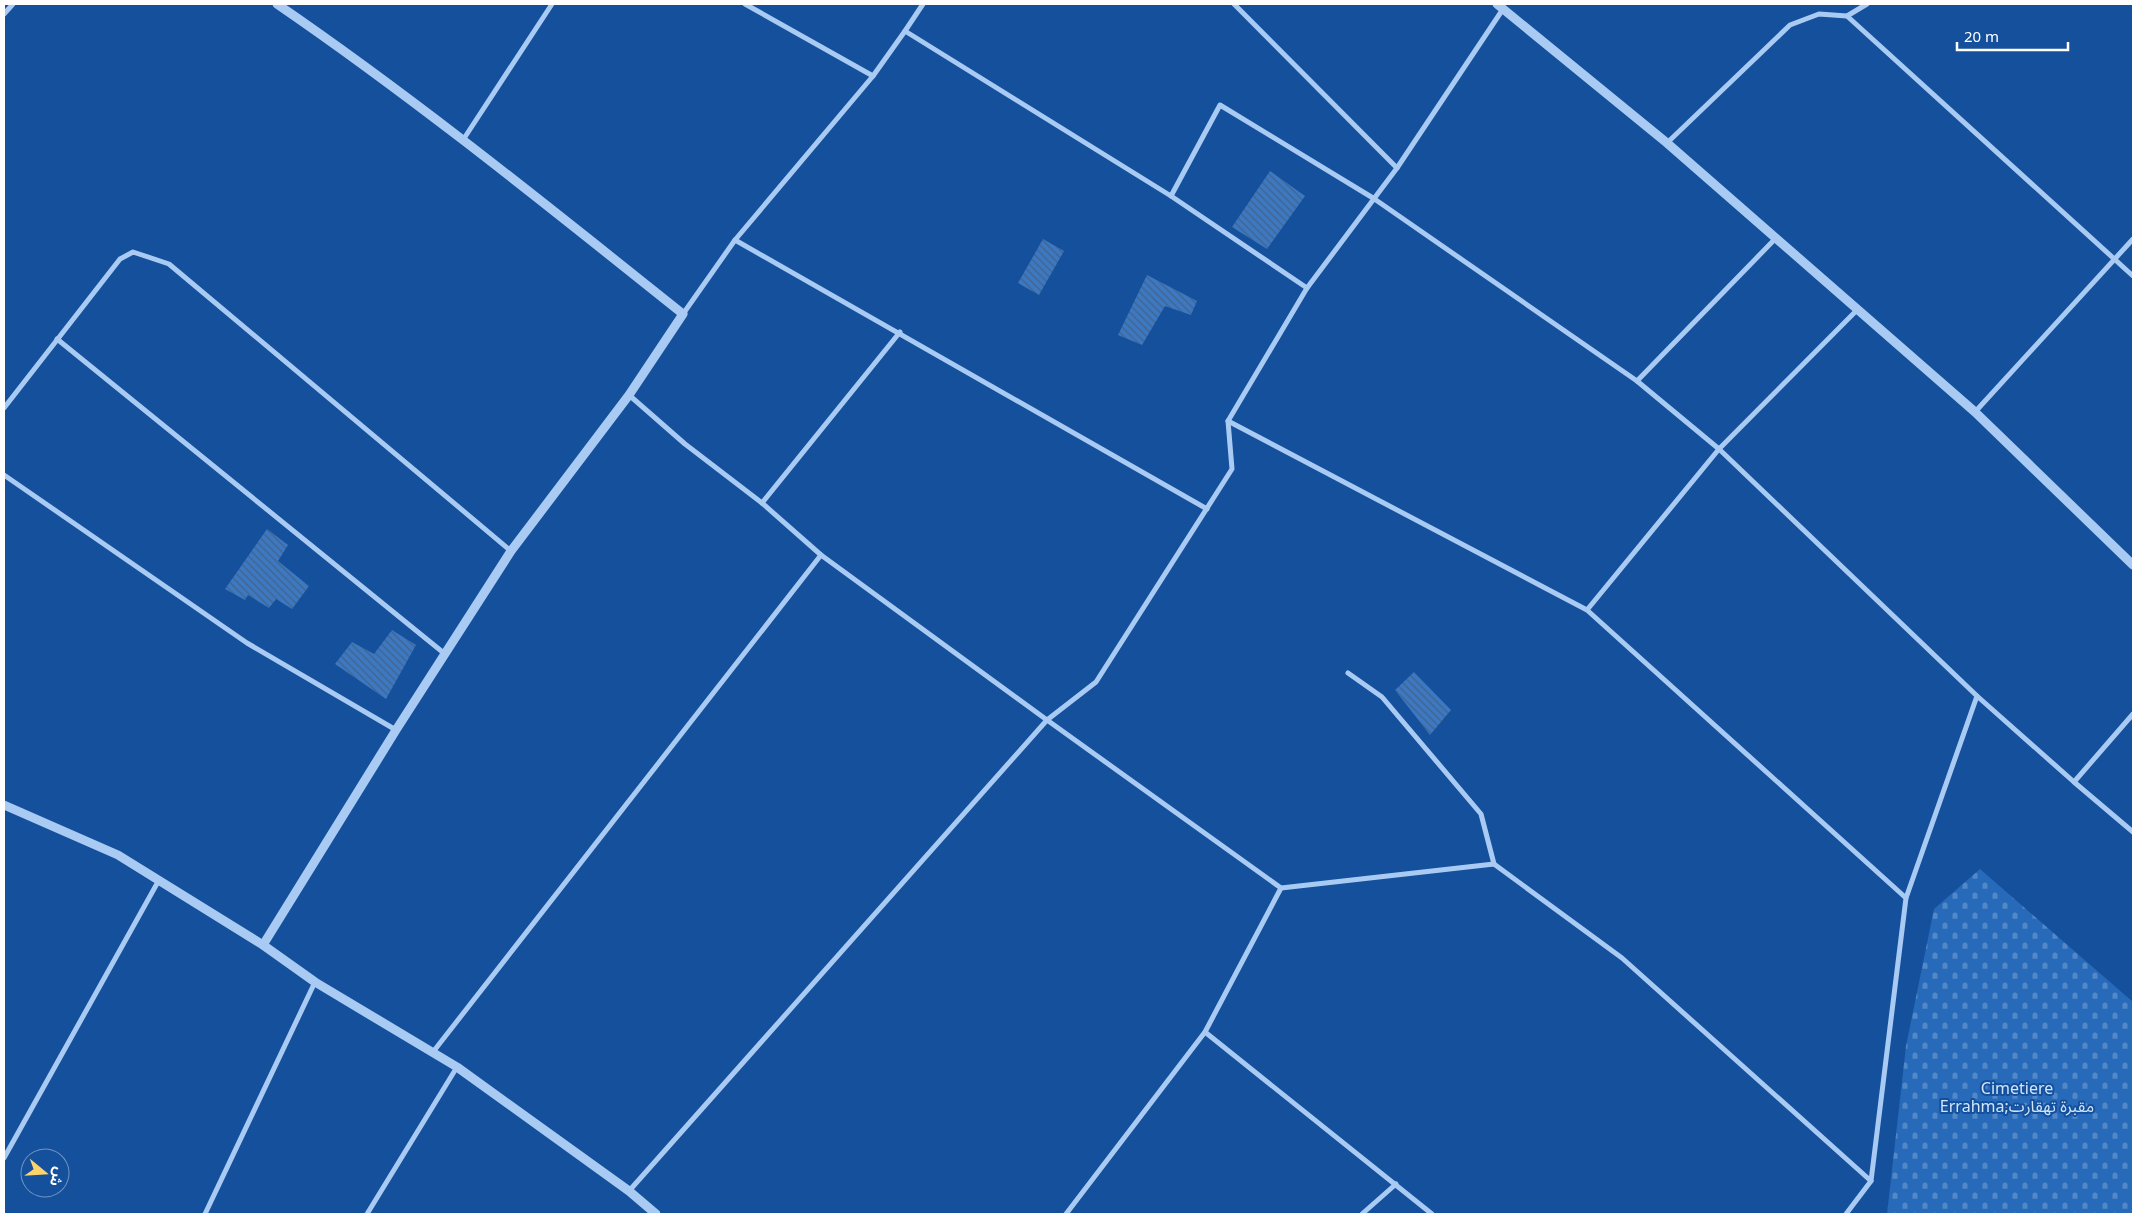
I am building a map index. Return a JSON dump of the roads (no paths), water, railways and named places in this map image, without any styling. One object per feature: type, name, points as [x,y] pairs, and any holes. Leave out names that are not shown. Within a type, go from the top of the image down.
[{"type":"street","points":[[4,14],[13,4]]},
{"type":"street","points":[[277,4],[344,50],[463,140],[683,314]]},
{"type":"street","points":[[463,140],[552,4]]},
{"type":"street","points":[[745,4],[873,76]]},
{"type":"street","points":[[263,944],[396,730],[511,552],[629,394],[735,240],[873,76],[923,4]]},
{"type":"street","points":[[1234,4],[1397,168]]},
{"type":"street","points":[[1667,143],[1790,25],[1819,14],[1847,16],[1868,4]]},
{"type":"street","points":[[629,1191],[1048,720],[1096,682],[1232,468],[1228,420],[1307,288],[1397,168],[1500,6],[1667,143],[1975,412],[2133,565]]},
{"type":"street","points":[[1847,16],[2133,276]]},
{"type":"street","points":[[905,31],[1171,196],[1307,288]]},
{"type":"street","points":[[1171,196],[1220,105],[1373,198],[1638,381],[1719,449],[1977,696],[2133,832]]},
{"type":"street","points":[[1638,381],[1775,239]]},
{"type":"street","points":[[1975,412],[2133,239]]},
{"type":"street","points":[[735,240],[900,332],[1207,509]]},
{"type":"street","points":[[4,408],[120,259],[133,252],[169,264],[511,552]]},
{"type":"street","points":[[1587,610],[1719,449],[1858,309]]},
{"type":"street","points":[[762,503],[900,332]]},
{"type":"street","points":[[57,339],[445,654]]},
{"type":"street","points":[[629,394],[685,444],[762,503],[821,555],[1281,888],[1494,864]]},
{"type":"street","points":[[1228,420],[1587,610],[1906,898]]},
{"type":"street","points":[[4,475],[246,643],[396,730]]},
{"type":"street","points":[[433,1052],[821,555]]},
{"type":"street","points":[[1348,673],[1382,697],[1481,814],[1494,864],[1622,958],[1871,1181]]},
{"type":"street","points":[[1846,1214],[1871,1181],[1906,898],[1977,696]]},
{"type":"street","points":[[2074,782],[2133,714]]},
{"type":"street","points":[[4,805],[118,855],[263,944],[315,982],[457,1067],[629,1191],[656,1214]]},
{"type":"street","points":[[4,1158],[159,880]]},
{"type":"street","points":[[1066,1214],[1205,1032],[1281,888]]},
{"type":"street","points":[[205,1214],[315,982]]},
{"type":"street","points":[[1205,1032],[1432,1214]]},
{"type":"street","points":[[367,1214],[457,1067]]},
{"type":"street","points":[[1362,1214],[1396,1184]]},
{"type":"park label","name":"Cimetiere Errahma;مقبرة تهقارت","points":[[2017,1097]]}]
